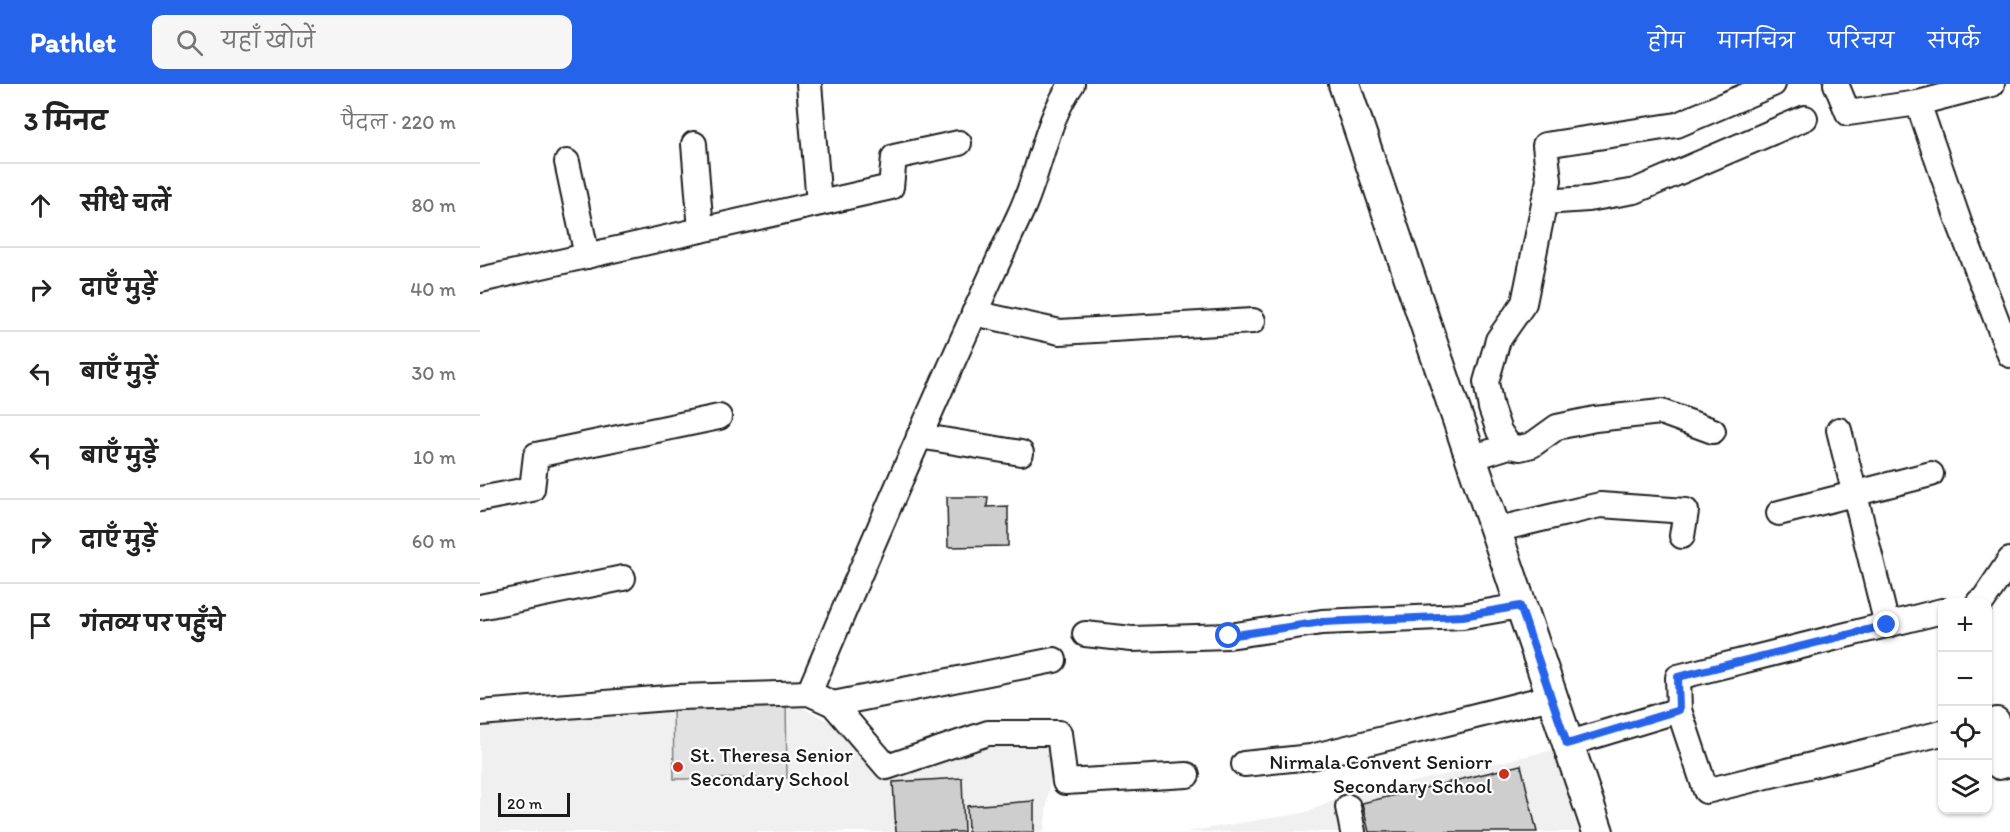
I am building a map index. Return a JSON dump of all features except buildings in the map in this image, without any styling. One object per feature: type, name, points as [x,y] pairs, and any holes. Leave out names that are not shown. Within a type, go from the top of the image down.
[{"type":"main road","points":[[1344,84],[1598,832]]},
{"type":"street","points":[[809,84],[819,203]]},
{"type":"street","points":[[809,693],[919,436],[1029,196],[1060,101],[1072,84]]},
{"type":"street","points":[[1509,446],[1499,431],[1491,408],[1486,382],[1498,340],[1524,303],[1549,180],[1545,145],[1677,125],[1773,84]]},
{"type":"street","points":[[1836,84],[1848,113],[1918,103],[1992,84]]},
{"type":"street","points":[[1918,103],[1960,225],[2010,355]]},
{"type":"street","points":[[1544,202],[1588,200],[1635,191],[1804,118]]},
{"type":"street","points":[[480,280],[891,187],[894,157],[959,143]]},
{"type":"street","points":[[694,144],[701,230]]},
{"type":"street","points":[[567,162],[588,256]]},
{"type":"street","points":[[974,313],[1060,332],[1253,321]]},
{"type":"street","points":[[1471,458],[1509,446],[1520,448],[1532,445],[1557,427],[1595,419],[1661,412],[1713,431]]},
{"type":"street","points":[[480,499],[532,489],[536,455],[719,417]]},
{"type":"street","points":[[1839,430],[1887,625]]},
{"type":"street","points":[[919,436],[1022,453]]},
{"type":"street","points":[[1779,513],[1931,474]]},
{"type":"street","points":[[1495,530],[1600,505],[1686,511],[1682,536]]},
{"type":"street","points":[[1985,598],[2010,560]]},
{"type":"street","points":[[480,607],[623,578]]},
{"type":"street","points":[[1085,634],[1132,639],[1229,636],[1322,622],[1463,616],[1520,606]]},
{"type":"street","points":[[1938,612],[1678,677],[1679,710],[1706,791],[1938,734]]},
{"type":"street","points":[[833,704],[1054,660]]},
{"type":"street","points":[[480,713],[680,697],[809,693],[833,704],[888,767],[988,733],[1059,733],[1065,782],[1187,776]]},
{"type":"street","points":[[1244,764],[1311,757],[1551,697]]},
{"type":"street","points":[[1567,744],[1679,710]]},
{"type":"street","points":[[1998,719],[1999,767],[2010,764]]},
{"type":"street","points":[[1348,807],[1353,832]]},
{"type":"shaded area","name":"St. Theresa Senior Secondary School","points":[[786,700],[837,725],[884,776],[973,744],[1054,742],[1044,832],[480,832],[480,721]]},
{"type":"shaded area","points":[[786,700],[787,778],[674,779],[673,703]]},
{"type":"shaded area","name":"Nirmala Convent Seniorr Secondary School","points":[[1553,750],[1579,832],[1185,832],[1303,813],[1341,798]]},
{"type":"place","name":"St. Theresa Senior Secondary School","points":[[678,767]]},
{"type":"place","name":"Nirmala Convent Seniorr Secondary School","points":[[1504,774]]},
{"type":"route","points":[[1229,636],[1322,622],[1463,616],[1520,606],[1567,744],[1679,710],[1678,677],[1887,625]]}]
